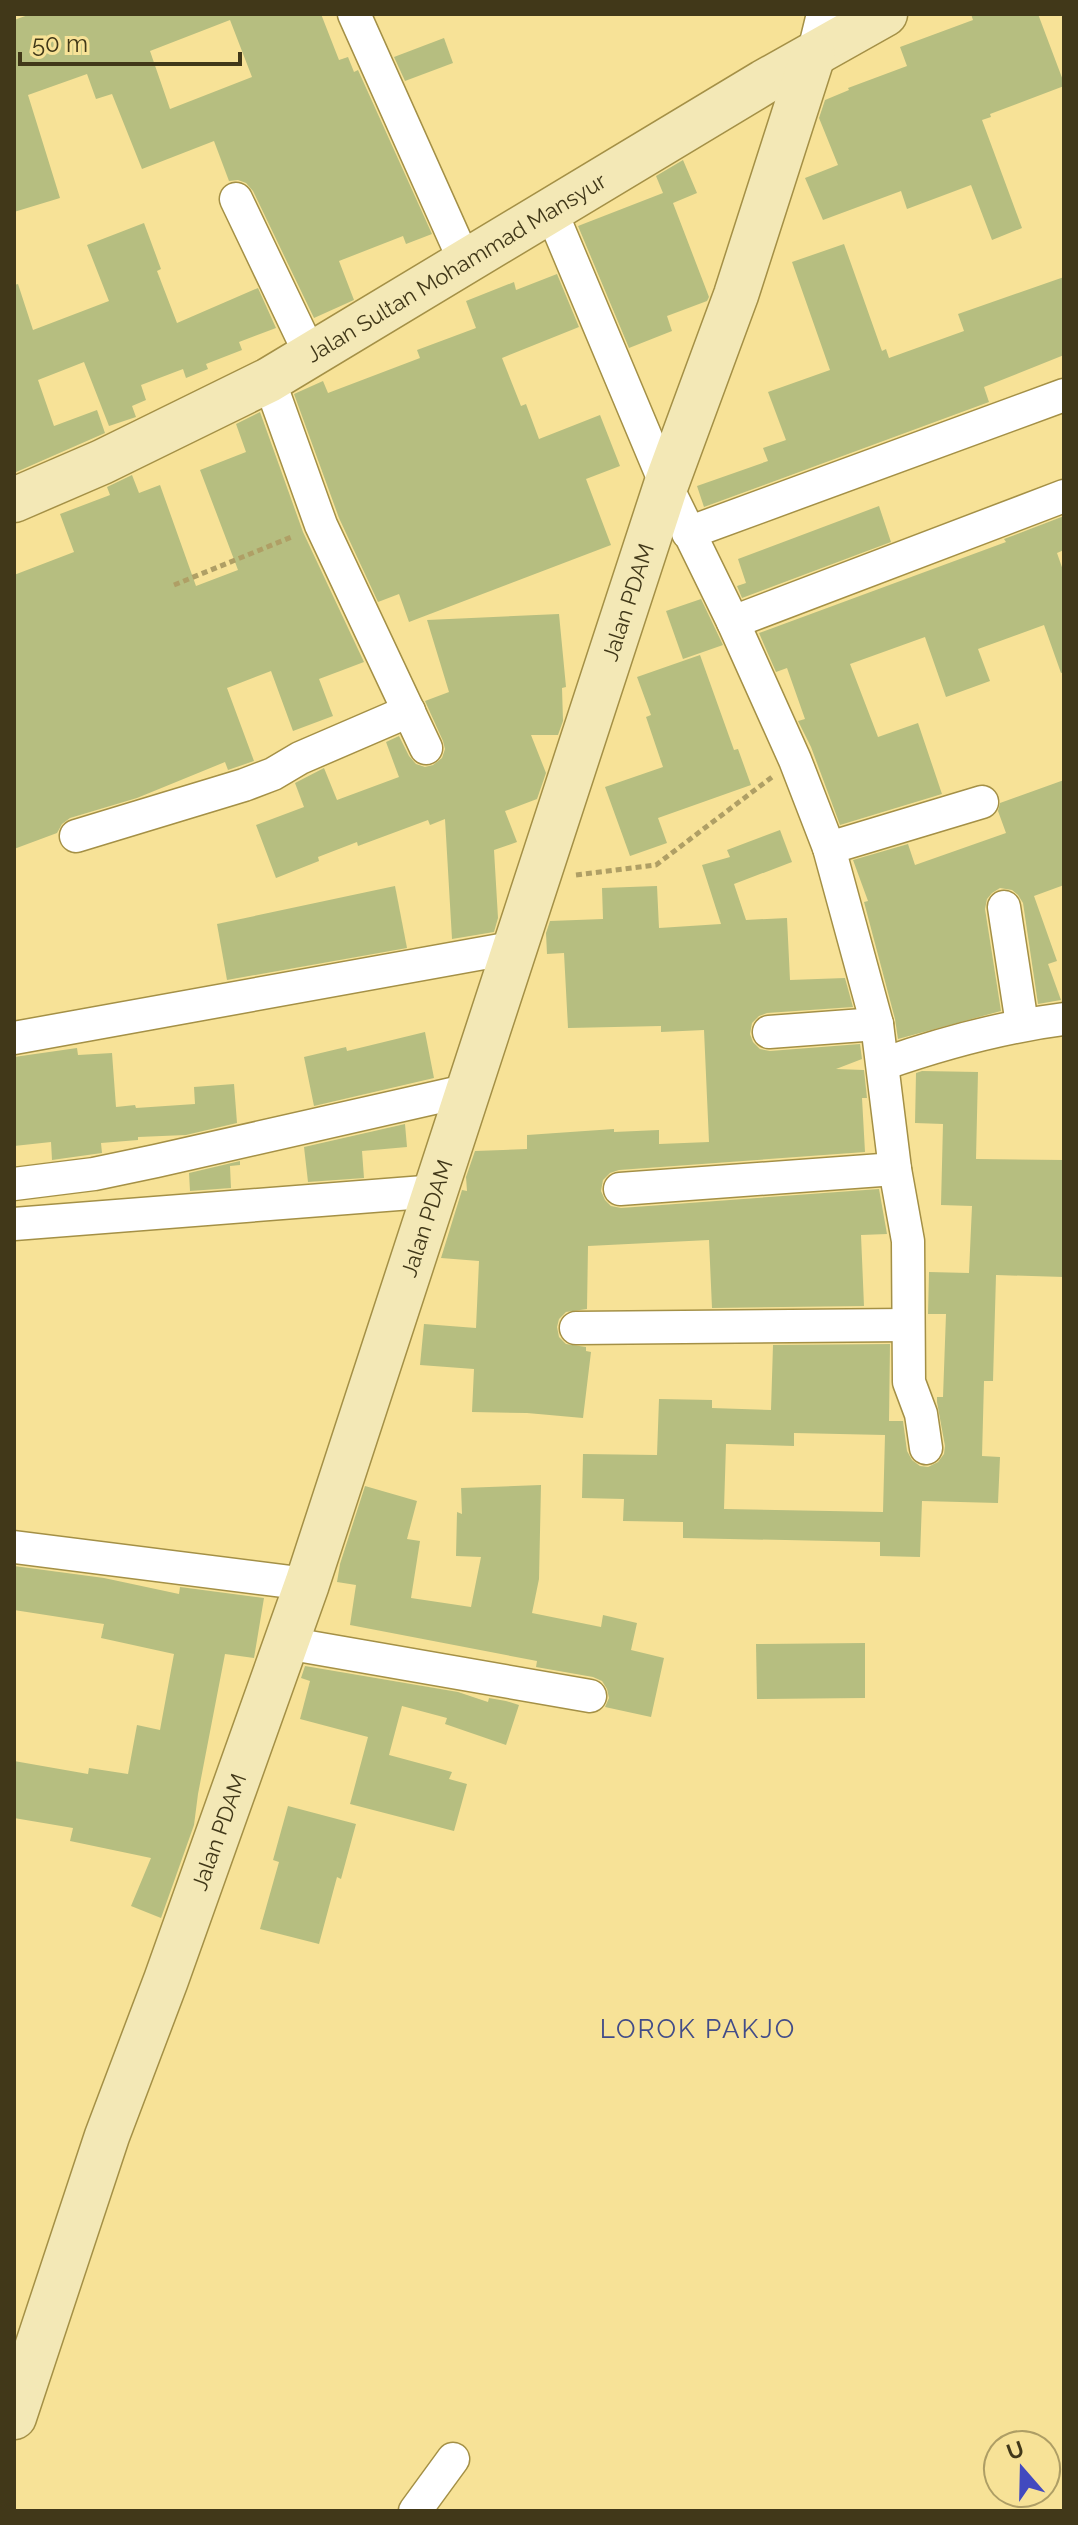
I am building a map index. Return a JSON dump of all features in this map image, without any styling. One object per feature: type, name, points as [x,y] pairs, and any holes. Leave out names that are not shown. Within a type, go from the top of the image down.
[{"type":"street","points":[[354,14],[465,262]]},
{"type":"street","name":"Jalan PDAM","points":[[14,2417],[107,2136],[307,1584],[666,485],[736,295],[813,55],[823,14]]},
{"type":"street","name":"Jalan Sultan Mohammad Mansyur","points":[[14,500],[102,462],[269,380],[764,82],[885,14]]},
{"type":"street","points":[[236,199],[311,356]]},
{"type":"street","points":[[551,211],[666,485],[733,622],[795,760],[829,848],[877,1024],[895,1169],[908,1241],[909,1382],[921,1414],[926,1448]]},
{"type":"street","points":[[269,380],[321,525],[426,748]]},
{"type":"street","points":[[688,533],[1064,395]]},
{"type":"street","points":[[733,622],[1064,496]]},
{"type":"street","points":[[76,836],[244,785],[409,711]]},
{"type":"street","points":[[829,848],[982,802]]},
{"type":"street","points":[[1004,907],[1022,1024]]},
{"type":"street","points":[[14,1038],[517,947]]},
{"type":"street","points":[[883,1064],[946,1042],[1022,1024],[1064,1019]]},
{"type":"street","points":[[769,1032],[877,1024]]},
{"type":"street","points":[[14,1184],[94,1174],[469,1090]]},
{"type":"street","points":[[620,1189],[895,1169]]},
{"type":"street","points":[[14,1224],[437,1191]]},
{"type":"street","points":[[576,1328],[907,1325]]},
{"type":"street","points":[[14,1547],[307,1584]]},
{"type":"street","points":[[286,1643],[590,1696]]},
{"type":"street","points":[[415,2511],[453,2459]]},
{"type":"path","points":[[174,585],[321,525]]},
{"type":"path","points":[[539,880],[656,865],[795,760]]},
{"type":"building","points":[[31,14],[321,14],[339,60],[348,57],[354,72],[358,70],[432,234],[406,244],[403,236],[339,261],[354,300],[314,318],[253,191],[246,183],[229,181],[214,141],[142,169],[112,94],[96,99],[87,74],[28,95],[60,198],[14,212],[14,20]],"holes":[[[230,20],[252,77],[170,109],[150,51]]]},
{"type":"building","points":[[971,14],[1038,14],[1064,83],[1064,86],[990,114],[991,117],[982,120],[1022,228],[992,240],[971,185],[907,209],[901,191],[823,220],[805,178],[838,165],[819,118],[825,100],[907,66],[900,47],[973,20]]},
{"type":"building","points":[[444,38],[453,63],[405,81],[394,57]]},
{"type":"building","points":[[683,160],[697,193],[673,203],[709,297],[707,301],[667,316],[672,331],[629,348],[578,226],[663,193],[656,176]]},
{"type":"building","points":[[144,223],[161,269],[157,271],[177,323],[258,288],[276,328],[239,342],[242,350],[206,364],[208,369],[186,378],[183,369],[141,385],[146,400],[132,406],[136,417],[109,426],[84,362],[38,380],[54,426],[97,410],[105,433],[14,473],[14,285],[18,284],[33,330],[109,301],[87,245]]},
{"type":"building","points":[[844,244],[882,351],[886,349],[889,358],[964,331],[958,314],[1064,277],[1064,355],[984,387],[989,402],[704,507],[697,486],[768,461],[763,448],[786,440],[768,392],[830,370],[792,262]]},
{"type":"building","points":[[557,274],[579,327],[502,358],[521,406],[526,404],[539,439],[600,415],[620,466],[586,479],[611,545],[409,622],[399,594],[378,602],[339,518],[294,394],[323,381],[328,393],[420,358],[417,350],[476,328],[466,301],[514,282],[516,290]]},
{"type":"building","points":[[260,412],[303,532],[364,662],[319,679],[333,716],[293,731],[271,671],[227,688],[254,761],[228,770],[225,762],[137,798],[70,818],[57,833],[14,849],[14,575],[74,552],[60,514],[110,495],[107,487],[132,475],[139,493],[160,485],[196,586],[238,570],[200,470],[246,452],[236,424]]},
{"type":"building","points":[[879,506],[891,542],[742,598],[737,586],[746,583],[738,559]]},
{"type":"building","points":[[1064,516],[1064,550],[1057,553],[1064,573],[1064,672],[1061,673],[1044,625],[978,649],[990,681],[946,697],[925,637],[850,664],[878,737],[918,723],[942,794],[840,825],[798,721],[805,719],[787,668],[776,672],[759,633],[1006,542],[1004,539]]},
{"type":"building","points":[[701,599],[723,645],[683,659],[666,611]]},
{"type":"building","points":[[559,614],[566,687],[562,688],[563,721],[558,735],[531,735],[546,773],[537,799],[505,811],[517,842],[494,850],[498,918],[494,932],[452,939],[445,819],[430,825],[428,820],[358,846],[357,842],[276,878],[256,825],[304,807],[295,783],[324,768],[337,800],[399,777],[386,742],[399,736],[416,764],[425,767],[442,758],[445,749],[443,741],[425,701],[449,692],[427,620]]},
{"type":"building","points":[[700,655],[734,750],[738,749],[751,785],[658,818],[667,843],[630,856],[605,787],[663,767],[646,717],[651,715],[637,677]]},
{"type":"building","points":[[1064,780],[1064,885],[1034,896],[1057,961],[1048,964],[1061,1000],[1038,1004],[1023,903],[1012,890],[1000,888],[987,899],[985,909],[1001,1011],[898,1039],[864,902],[868,901],[853,860],[908,844],[915,865],[1006,833],[998,811],[1000,803]]},
{"type":"building","points":[[780,830],[792,862],[734,884],[746,920],[787,918],[790,980],[845,978],[853,1007],[767,1013],[752,1023],[750,1034],[760,1049],[770,1051],[860,1044],[862,1059],[836,1069],[864,1070],[867,1098],[862,1098],[865,1152],[619,1170],[603,1180],[601,1191],[611,1206],[621,1208],[879,1189],[887,1234],[861,1235],[864,1306],[712,1308],[709,1240],[588,1246],[587,1309],[566,1312],[559,1319],[557,1327],[559,1337],[566,1344],[586,1347],[586,1351],[591,1352],[583,1418],[472,1412],[474,1369],[420,1365],[424,1324],[476,1328],[479,1261],[441,1258],[462,1190],[467,1191],[466,1177],[475,1151],[527,1149],[527,1135],[614,1129],[614,1132],[659,1130],[659,1144],[709,1142],[704,1030],[661,1032],[661,1026],[568,1028],[564,953],[547,954],[546,933],[550,921],[603,919],[602,888],[657,886],[659,928],[721,924],[702,865],[730,857],[727,850]]},
{"type":"building","points":[[395,886],[407,948],[227,980],[217,924]]},
{"type":"building","points":[[425,1032],[434,1078],[314,1106],[304,1057],[346,1047],[347,1051]]},
{"type":"building","points":[[77,1048],[78,1055],[112,1053],[116,1107],[195,1104],[194,1087],[234,1084],[237,1123],[186,1135],[138,1137],[138,1140],[101,1143],[102,1153],[52,1160],[51,1142],[14,1146],[14,1057]]},
{"type":"building","points":[[978,1072],[976,1159],[1064,1160],[1064,1277],[996,1275],[993,1381],[984,1381],[982,1456],[1000,1457],[998,1503],[922,1501],[920,1557],[880,1556],[880,1542],[683,1538],[683,1522],[623,1521],[624,1499],[582,1498],[583,1454],[657,1455],[659,1399],[712,1400],[712,1408],[771,1410],[773,1345],[890,1344],[889,1421],[903,1421],[907,1451],[912,1460],[928,1467],[938,1462],[945,1446],[937,1397],[943,1397],[946,1314],[928,1314],[929,1272],[969,1273],[972,1206],[941,1205],[943,1124],[915,1123],[916,1073]],"holes":[[[794,1433],[885,1435],[883,1512],[724,1509],[726,1444],[794,1446]]]},
{"type":"building","points":[[405,1124],[407,1147],[362,1151],[364,1178],[308,1182],[304,1147]]},
{"type":"building","points":[[240,1161],[240,1165],[230,1166],[231,1188],[190,1191],[189,1173]]},
{"type":"building","points":[[541,1485],[539,1579],[532,1613],[601,1627],[603,1615],[637,1623],[631,1650],[664,1658],[651,1717],[605,1707],[609,1698],[607,1689],[602,1681],[593,1677],[536,1667],[537,1661],[350,1625],[356,1585],[337,1582],[365,1486],[417,1501],[407,1539],[420,1541],[411,1598],[471,1607],[481,1557],[456,1556],[457,1512],[462,1514],[461,1488]]},
{"type":"building","points":[[14,1566],[104,1578],[179,1594],[180,1587],[264,1598],[254,1658],[225,1654],[194,1825],[161,1918],[131,1906],[151,1858],[70,1841],[73,1828],[14,1818],[14,1761],[88,1774],[89,1768],[128,1774],[137,1725],[160,1730],[174,1654],[101,1638],[104,1624],[14,1610]]},
{"type":"building","points":[[865,1643],[865,1698],[757,1699],[756,1644]]},
{"type":"building","points":[[305,1666],[458,1692],[488,1702],[489,1698],[519,1705],[506,1745],[445,1724],[447,1718],[402,1706],[389,1755],[452,1772],[449,1779],[467,1784],[454,1831],[350,1804],[368,1737],[300,1719],[310,1681],[301,1678]]},
{"type":"building","points":[[288,1806],[356,1824],[341,1879],[337,1877],[319,1944],[260,1929],[279,1862],[273,1860]]},
{"type":"district","name":"LOROK PAKJO","points":[[698,2029]]}]
